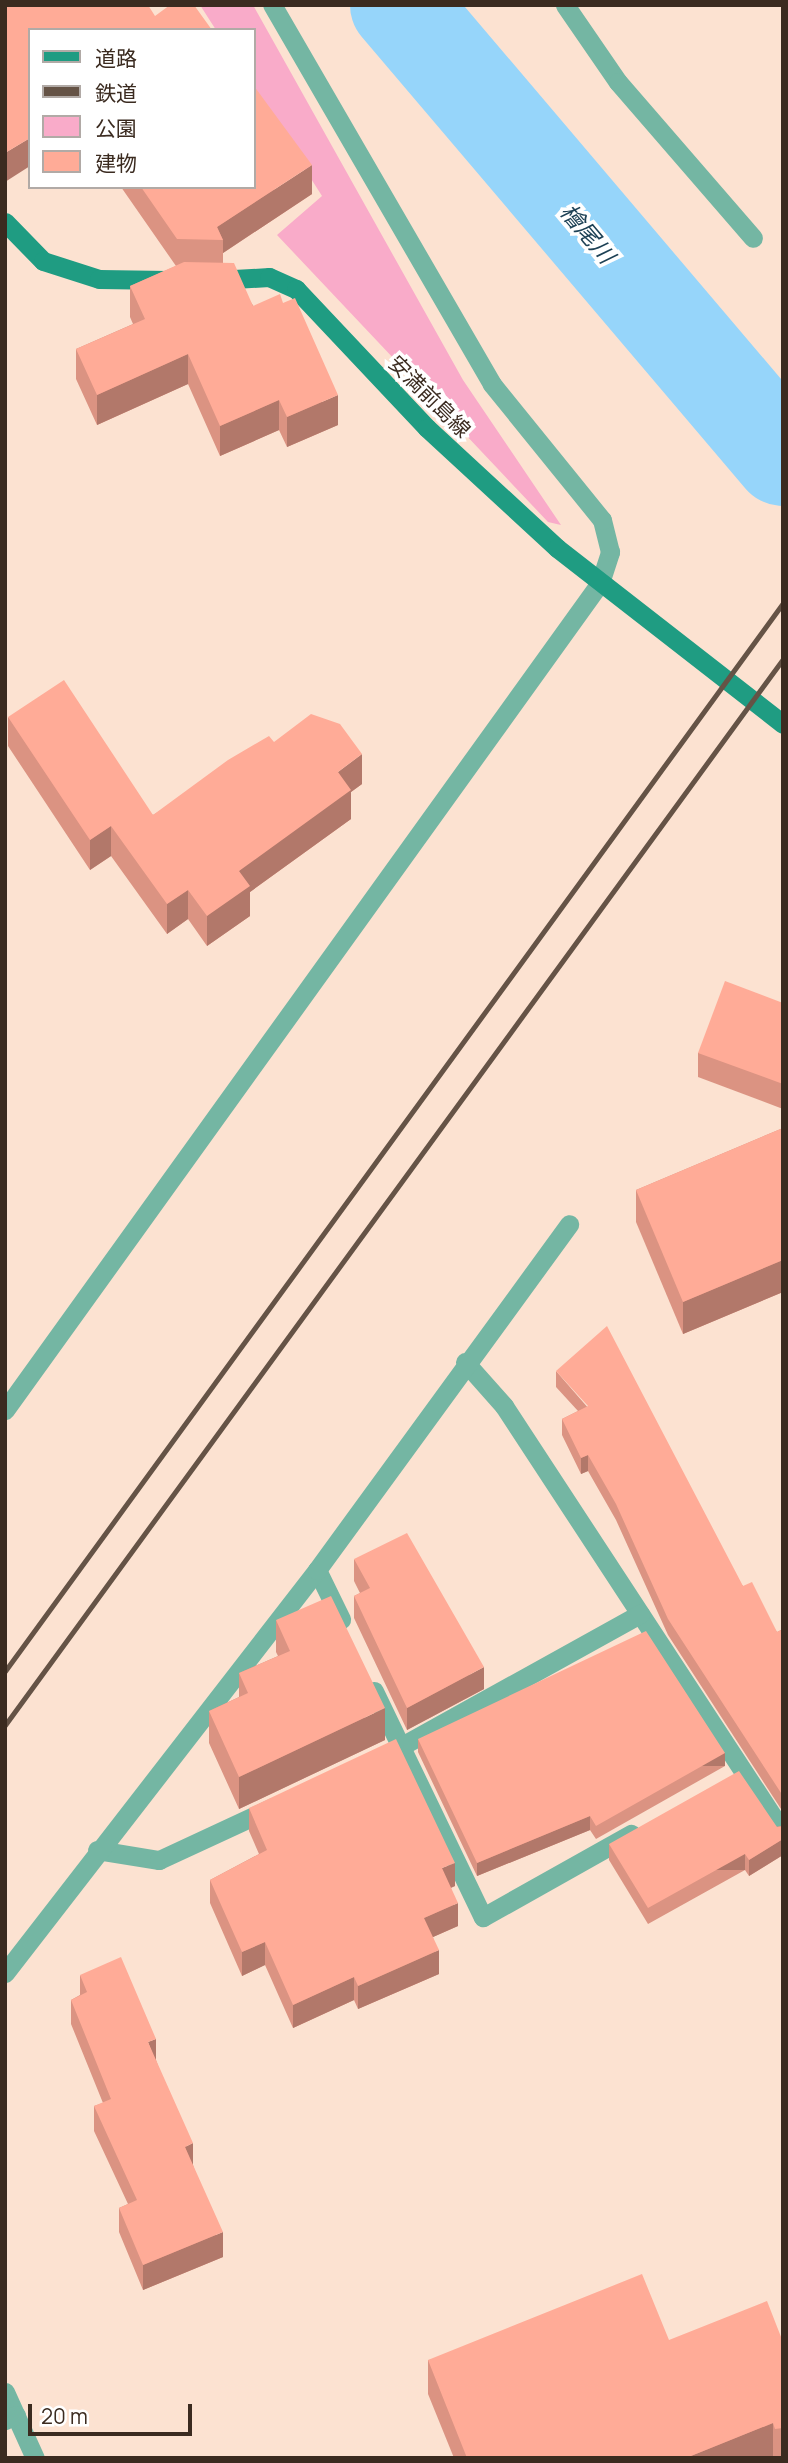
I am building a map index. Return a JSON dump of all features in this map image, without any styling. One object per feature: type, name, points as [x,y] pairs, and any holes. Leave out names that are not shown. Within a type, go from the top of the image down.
[{"type":"main road","name":"安満前島線","points":[[5,222],[43,261],[99,279],[284,282],[427,428],[600,583],[691,647],[783,724]]},
{"type":"street","points":[[5,1410],[600,583],[610,552],[602,520],[492,384],[272,5]]},
{"type":"street","points":[[565,5],[618,82],[753,238]]},
{"type":"street","points":[[5,1973],[97,1850],[317,1570],[465,1362],[569,1224]]},
{"type":"street","points":[[465,1362],[504,1406],[783,1832]]},
{"type":"street","points":[[317,1570],[352,1642]]},
{"type":"street","points":[[364,1764],[400,1747],[640,1614]]},
{"type":"street","points":[[363,1665],[483,1917],[649,1824]]},
{"type":"street","points":[[720,1783],[744,1770]]},
{"type":"street","points":[[97,1850],[159,1860],[292,1798]]},
{"type":"street","points":[[5,2392],[10,2418],[35,2458]]},
{"type":"green space","points":[[200,5],[253,5],[463,380],[561,525],[548,522],[277,235],[322,196],[256,92],[256,28],[215,28]]},
{"type":"building","points":[[5,5],[148,5],[155,16],[170,5],[194,5],[211,28],[28,28],[28,139],[5,153]]},
{"type":"building","points":[[256,89],[312,165],[217,227],[223,240],[177,239],[142,189],[256,189]]},
{"type":"building","points":[[184,262],[234,263],[253,306],[280,294],[283,303],[295,298],[338,395],[287,417],[279,400],[220,426],[188,354],[97,395],[76,349],[145,319],[130,286]]},
{"type":"building","points":[[64,680],[153,815],[228,760],[269,736],[274,742],[311,714],[340,724],[362,754],[338,772],[351,790],[239,871],[250,886],[207,916],[188,890],[167,904],[111,826],[90,840],[8,717]]},
{"type":"building","points":[[725,981],[783,1003],[783,1084],[698,1053]]},
{"type":"building","points":[[783,1128],[783,1260],[683,1302],[636,1190]]},
{"type":"building","points":[[607,1326],[743,1586],[752,1582],[777,1632],[783,1629],[783,1796],[668,1619],[616,1504],[588,1455],[581,1458],[562,1419],[588,1406],[556,1371]]},
{"type":"building","points":[[407,1533],[484,1667],[407,1708],[354,1596],[370,1588],[354,1559]]},
{"type":"building","points":[[331,1596],[385,1708],[239,1777],[209,1711],[248,1693],[239,1673],[290,1651],[276,1620]]},
{"type":"building","points":[[646,1631],[725,1753],[596,1826],[590,1816],[477,1863],[418,1739]]},
{"type":"building","points":[[396,1739],[455,1863],[442,1868],[458,1903],[424,1918],[439,1950],[358,1986],[354,1977],[293,2005],[265,1942],[242,1952],[210,1880],[267,1850],[249,1808]]},
{"type":"building","points":[[739,1771],[777,1827],[783,1826],[783,1839],[749,1860],[745,1854],[648,1908],[609,1844]]},
{"type":"building","points":[[121,1957],[156,2039],[148,2042],[193,2143],[185,2147],[223,2232],[143,2265],[119,2208],[137,2200],[94,2106],[111,2099],[71,2000],[87,1992],[80,1975]]},
{"type":"building","points":[[642,2274],[669,2340],[767,2301],[783,2342],[783,2428],[775,2429],[773,2423],[686,2458],[467,2458],[428,2360]]},
{"type":"waterway","name":"檜尾川","points":[[399,5],[783,457]]},
{"type":"railway","points":[[5,1671],[783,603]]},
{"type":"railway","points":[[5,1725],[783,659]]}]
